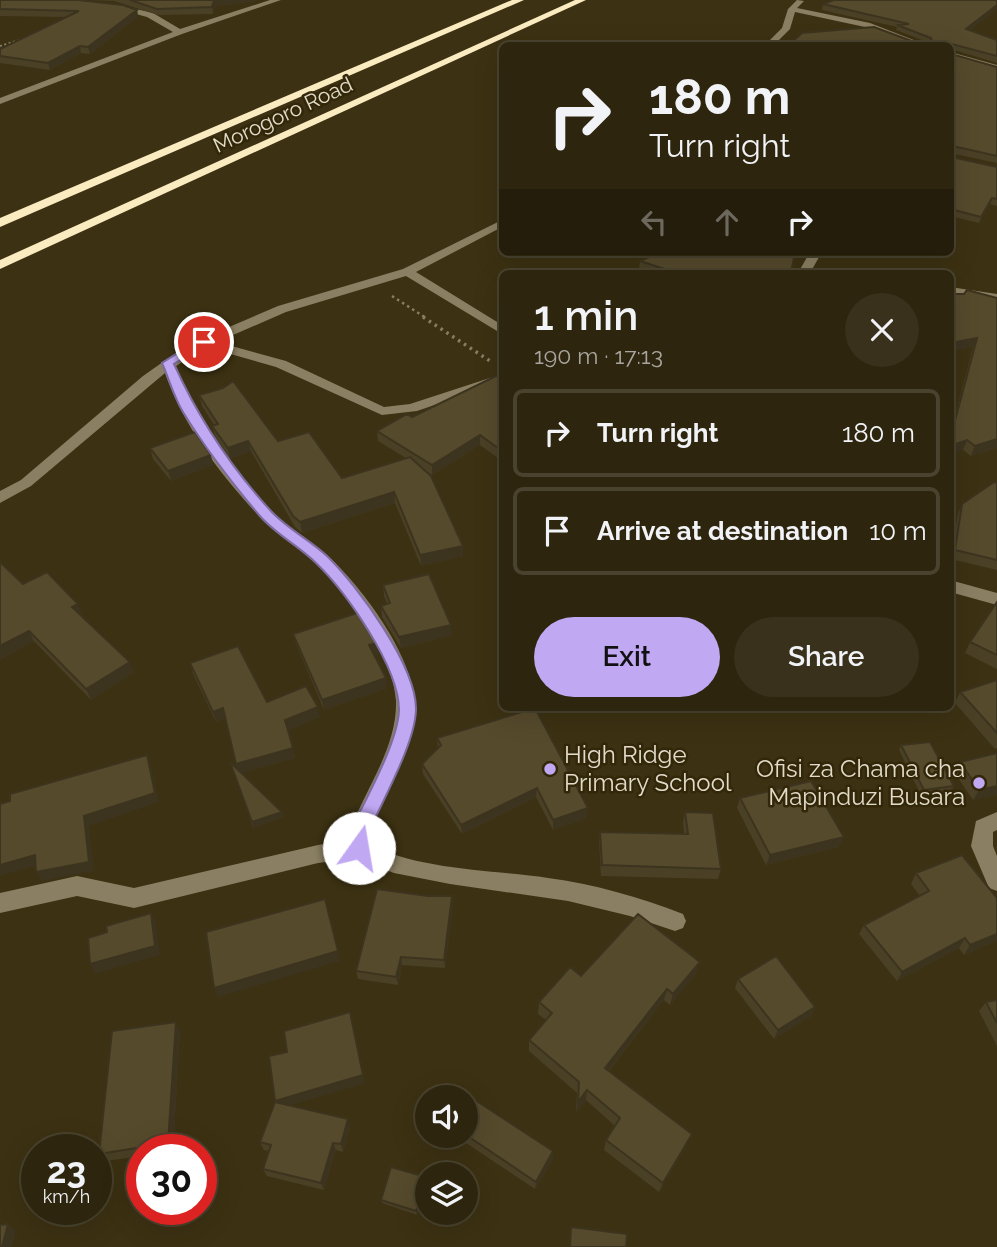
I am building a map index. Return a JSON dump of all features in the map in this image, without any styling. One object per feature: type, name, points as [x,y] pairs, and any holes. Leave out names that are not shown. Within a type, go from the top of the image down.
[{"type":"highway","name":"Morogoro Road","points":[[0,223],[520,0]]},
{"type":"highway","name":"Morogoro Road","points":[[0,265],[582,0]]},
{"type":"street","points":[[0,101],[179,32],[277,0]]},
{"type":"street","points":[[772,42],[786,29],[792,9],[804,0]]},
{"type":"street","points":[[98,4],[150,15],[179,32]]},
{"type":"street","points":[[792,9],[867,26],[913,42]]},
{"type":"street","points":[[954,55],[997,68]]},
{"type":"street","points":[[0,498],[26,483],[168,363],[204,342],[282,309],[407,272],[499,225]]},
{"type":"street","points":[[407,272],[499,328]]},
{"type":"street","points":[[954,292],[997,299]]},
{"type":"street","points":[[204,342],[281,364],[382,411],[412,408],[499,379]]},
{"type":"street","points":[[168,363],[189,410],[226,465],[266,515],[321,559],[347,587],[372,621],[402,680],[407,710],[400,742],[359,834],[359,848]]},
{"type":"street","points":[[954,587],[997,599]]},
{"type":"street","points":[[997,821],[983,827],[982,846],[997,881]]},
{"type":"street","points":[[0,903],[77,886],[134,898],[318,854],[359,848],[372,857],[411,867],[600,898],[676,921]]},
{"type":"path","points":[[0,46],[34,35]]},
{"type":"path","points":[[375,283],[491,361]]},
{"type":"building","points":[[0,0],[78,0],[123,5],[137,10],[88,47],[80,46],[48,63],[0,56],[0,49],[79,11],[0,9]]},
{"type":"building","points":[[130,0],[214,0],[212,7],[157,9]]},
{"type":"building","points":[[834,0],[997,0],[997,5],[966,29],[997,40],[997,56],[954,45],[954,42],[932,42],[931,38],[897,25],[909,24],[823,4]]},
{"type":"building","points":[[874,27],[914,42],[792,42],[802,33]]},
{"type":"building","points":[[954,55],[997,67],[997,156],[954,146]]},
{"type":"building","points":[[954,158],[997,167],[997,199],[992,198],[981,217],[954,210]]},
{"type":"building","points":[[651,256],[794,256],[792,270],[668,270],[640,261]]},
{"type":"building","points":[[967,290],[997,298],[997,439],[975,446],[967,440],[954,445],[954,424],[977,338],[954,342],[954,294],[964,294]]},
{"type":"building","points":[[499,374],[499,449],[480,435],[432,465],[377,431],[407,414],[412,417]]},
{"type":"building","points":[[233,381],[278,441],[309,432],[342,478],[410,457],[431,476],[463,546],[420,555],[394,492],[300,522],[293,516],[248,441],[228,448],[212,426],[218,424],[199,395],[223,388]]},
{"type":"building","points":[[195,432],[211,455],[168,471],[150,448]]},
{"type":"building","points":[[994,482],[997,483],[997,560],[955,550],[962,504]]},
{"type":"building","points":[[0,562],[23,584],[47,572],[78,604],[72,607],[130,662],[86,689],[29,631],[0,646]]},
{"type":"building","points":[[429,574],[451,625],[399,637],[381,606],[390,603],[383,585]]},
{"type":"building","points":[[997,602],[997,655],[970,642]]},
{"type":"building","points":[[360,612],[378,643],[369,645],[386,678],[322,700],[293,634]]},
{"type":"building","points":[[238,646],[267,702],[306,686],[318,707],[285,720],[293,748],[236,764],[223,708],[213,712],[190,663]]},
{"type":"building","points":[[997,680],[997,733],[960,692]]},
{"type":"building","points":[[525,711],[537,711],[588,808],[553,820],[537,788],[461,825],[422,764],[441,745],[437,738]]},
{"type":"building","points":[[930,742],[954,786],[924,790],[901,745]]},
{"type":"building","points":[[997,753],[997,786],[979,790],[960,762]]},
{"type":"building","points":[[147,755],[155,793],[84,816],[89,862],[36,872],[35,855],[0,865],[0,804],[10,801],[10,794]]},
{"type":"building","points":[[230,762],[282,812],[252,822]]},
{"type":"building","points":[[811,781],[844,837],[770,855],[740,798]]},
{"type":"building","points":[[685,812],[713,813],[721,869],[602,865],[600,832],[688,834]]},
{"type":"building","points":[[962,855],[997,898],[997,934],[970,945],[965,938],[902,972],[864,925],[929,891],[916,873]]},
{"type":"building","points":[[377,889],[428,896],[452,896],[444,960],[401,957],[396,977],[356,971]]},
{"type":"building","points":[[325,899],[338,951],[214,988],[206,932]]},
{"type":"building","points":[[151,913],[155,946],[90,964],[88,938],[107,932],[106,926]]},
{"type":"building","points":[[638,914],[700,962],[673,994],[667,989],[605,1068],[692,1134],[663,1183],[606,1140],[620,1118],[587,1090],[578,1102],[579,1082],[529,1040],[552,1013],[539,1002],[570,967],[581,976]]},
{"type":"building","points":[[776,956],[815,1007],[778,1030],[738,979]]},
{"type":"building","points":[[997,1000],[997,1023],[986,1002]]},
{"type":"building","points":[[350,1012],[363,1075],[275,1101],[269,1056],[287,1052],[284,1031]]},
{"type":"building","points":[[176,1022],[169,1134],[126,1134],[126,1150],[112,1152],[112,1134],[101,1134],[112,1031]]},
{"type":"building","points":[[275,1102],[348,1119],[341,1144],[333,1143],[321,1183],[263,1169],[271,1145],[260,1142]]},
{"type":"building","points":[[478,1102],[553,1151],[536,1182],[478,1143]]},
{"type":"building","points":[[391,1167],[415,1174],[415,1211],[381,1200]]},
{"type":"building","points":[[8,1224],[2,1247],[0,1247],[0,1225]]},
{"type":"building","points":[[571,1227],[627,1234],[626,1247],[570,1247]]},
{"type":"place","name":"High Ridge Primary School","points":[[550,769]]},
{"type":"place","name":"Ofisi za Chama cha Mapinduzi Busara","points":[[979,783]]},
{"type":"route","points":[[204,342],[168,363],[189,410],[226,465],[266,515],[321,559],[347,587],[372,621],[402,680],[407,710],[400,742],[359,834],[359,848]]}]
